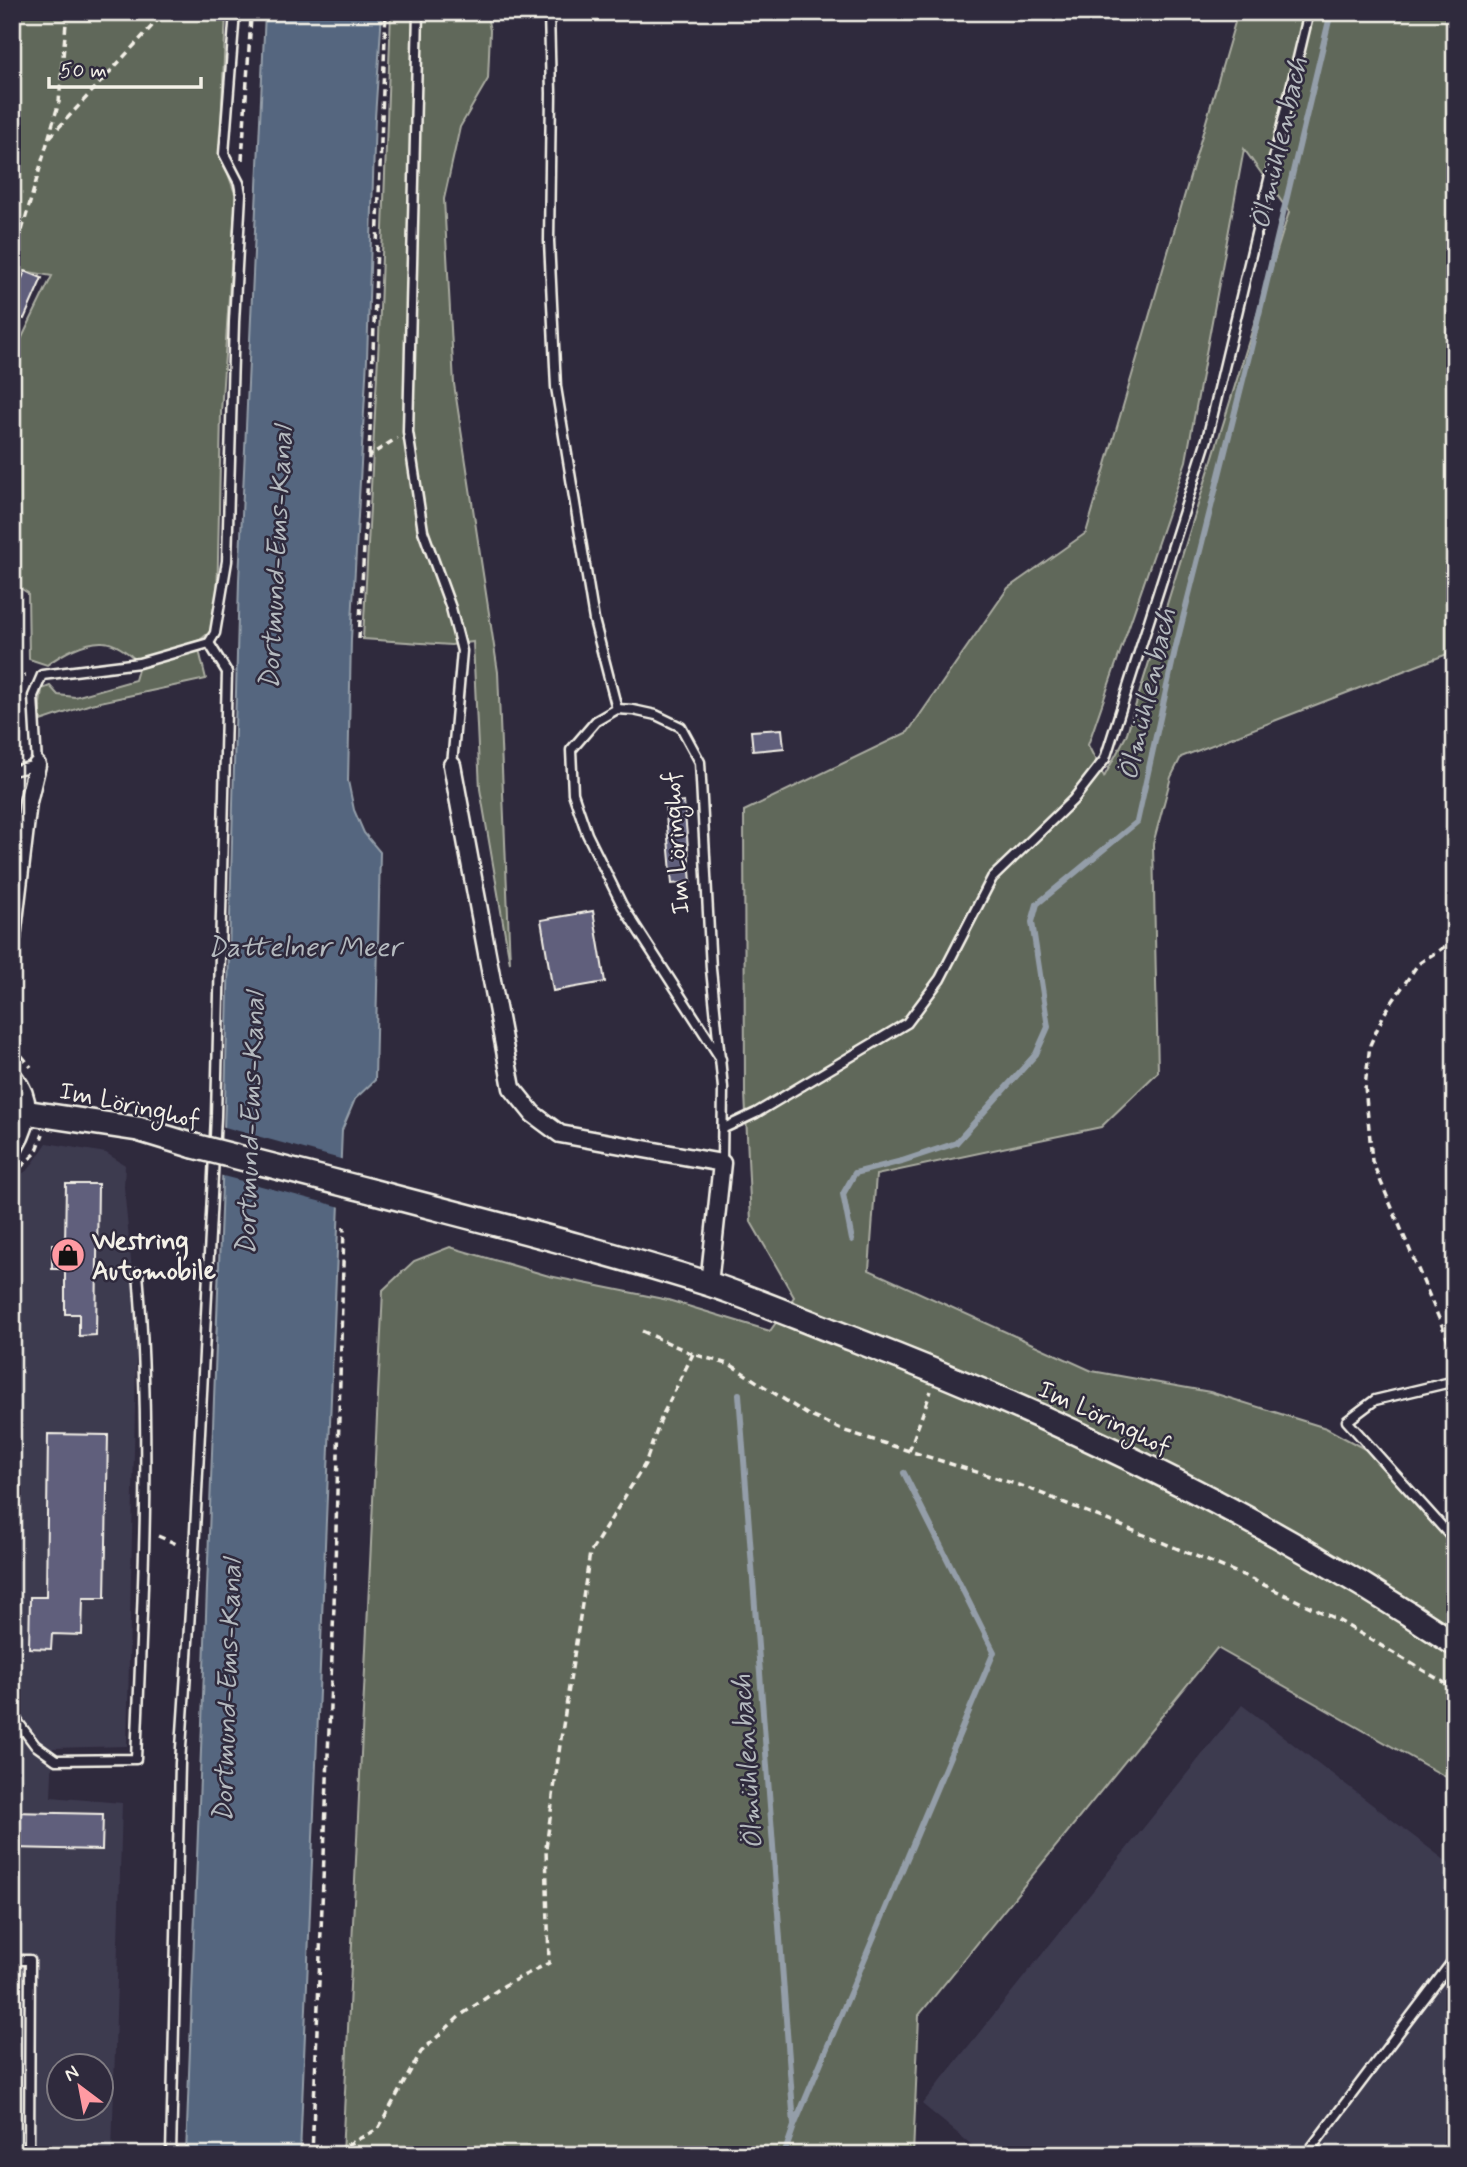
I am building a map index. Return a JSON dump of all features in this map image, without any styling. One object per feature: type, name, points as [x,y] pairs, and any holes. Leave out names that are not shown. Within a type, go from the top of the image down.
[{"type":"street","points":[[12,938],[28,802],[37,765]]},
{"type":"street","points":[[452,765],[512,1088],[533,1114],[560,1134],[722,1163]]},
{"type":"street","points":[[12,1080],[22,1096],[24,1112],[21,1129],[12,1145]]},
{"type":"street","name":"Im Löringhof","points":[[24,1112],[138,1129],[709,1284],[937,1373],[1097,1442],[1195,1491],[1397,1607],[1455,1644]]},
{"type":"street","name":"Im Löringhof","points":[[709,1284],[722,1163]]},
{"type":"lane","points":[[12,771],[37,765],[33,696],[42,675],[139,663],[209,643],[215,633],[227,561],[234,322],[241,194],[239,183],[224,154],[235,12]]},
{"type":"lane","points":[[418,12],[408,432],[423,531],[451,608],[462,651],[452,765]]},
{"type":"lane","points":[[549,12],[549,241],[556,387],[594,620],[617,709]]},
{"type":"lane","points":[[724,1128],[756,1113],[907,1023],[940,979],[992,878],[1073,800],[1105,759],[1206,439],[1309,12]]},
{"type":"lane","points":[[171,2155],[180,1763],[194,1551],[216,1116],[227,673],[209,643]]},
{"type":"lane","name":"Im Löringhof","points":[[721,1059],[622,905],[587,834],[573,793],[571,750],[596,721],[617,709],[656,715],[681,727],[700,762],[711,969],[721,1059],[724,1128],[722,1163]]},
{"type":"lane","points":[[12,1714],[35,1745],[56,1760],[136,1759],[146,1531],[142,1326],[138,1273]]},
{"type":"lane","points":[[1455,1381],[1375,1400],[1347,1421],[1455,1541]]},
{"type":"lane","points":[[1306,2155],[1455,1958]]},
{"type":"lane","points":[[12,1960],[30,1960],[29,2155]]},
{"type":"path","points":[[12,265],[59,102],[67,12]]},
{"type":"path","points":[[49,138],[165,12]]},
{"type":"path","points":[[239,183],[251,12]]},
{"type":"path","points":[[359,639],[369,456],[386,12]]},
{"type":"path","points":[[12,237],[18,245]]},
{"type":"path","points":[[369,456],[408,432]]},
{"type":"path","points":[[1455,940],[1418,964],[1384,1014],[1370,1045],[1365,1086],[1372,1161],[1455,1356]]},
{"type":"path","points":[[344,1227],[334,1606],[312,2153],[337,2150],[378,2129],[421,2052],[461,2015],[505,1984],[549,1963],[547,1848],[590,1553],[645,1464],[662,1416],[693,1354]]},
{"type":"path","points":[[642,1331],[693,1354],[731,1365],[808,1415],[845,1431],[1028,1488],[1245,1576],[1335,1618],[1455,1689]]},
{"type":"path","points":[[909,1451],[937,1373]]},
{"type":"path","points":[[146,1531],[194,1551]]},
{"type":"shaded area","points":[[47,1143],[106,1153],[125,1165],[124,1187],[137,1324],[127,1746],[53,1748],[51,1797],[122,1803],[115,2052],[46,2052],[46,2122],[113,2122],[112,2155],[12,2155],[12,1181],[29,1169]]},
{"type":"shaded area","points":[[1242,1705],[1455,1868],[1455,2155],[984,2155],[922,2104]]},
{"type":"green space","points":[[12,12],[226,12],[220,151],[236,196],[221,412],[217,607],[211,631],[200,640],[137,661],[126,651],[107,642],[96,642],[73,649],[47,665],[29,659],[28,593],[12,583],[12,358],[52,276],[12,269]]},
{"type":"green space","points":[[391,12],[486,12],[490,30],[488,79],[460,127],[444,199],[454,384],[498,672],[510,963],[480,789],[473,642],[451,645],[363,639],[379,337]]},
{"type":"green space","points":[[1238,12],[1455,12],[1455,651],[1181,757],[1171,777],[1153,844],[1158,1072],[1101,1127],[876,1175],[869,1270],[1092,1371],[1210,1392],[1326,1428],[1374,1454],[1455,1547],[1455,1782],[1217,1648],[919,2015],[913,2155],[342,2155],[383,1290],[414,1261],[450,1247],[549,1276],[668,1300],[770,1331],[794,1297],[751,1222],[745,1093],[744,811],[908,732],[1008,588],[1086,533]],"holes":[[[1244,149],[1289,212],[1126,736],[1104,777],[1088,745],[1186,461]]]},
{"type":"green space","points":[[199,650],[206,679],[91,704],[41,721],[42,689],[50,686],[58,695],[75,697],[135,680],[139,666]]},
{"type":"water","name":"Dattelner Meer","points":[[265,12],[382,12],[375,118],[367,359],[351,639],[348,781],[354,810],[364,833],[380,852],[375,1080],[355,1099],[342,1130],[300,2155],[186,2155],[225,1102],[239,580]]},
{"type":"pier","points":[[221,1126],[344,1160],[341,1207],[219,1175]]},
{"type":"building","points":[[25,271],[42,278],[24,319],[12,314],[12,295],[15,295]]},
{"type":"building","points":[[782,729],[784,748],[753,751],[751,731]]},
{"type":"building","points":[[684,802],[691,882],[672,884],[665,804]]},
{"type":"building","points":[[593,911],[605,982],[553,991],[541,920]]},
{"type":"building","points":[[66,1184],[98,1184],[96,1335],[79,1336],[79,1314],[65,1314],[65,1269],[52,1269],[52,1244],[65,1244]]},
{"type":"building","points":[[48,1434],[108,1435],[105,1598],[83,1598],[82,1635],[52,1634],[51,1649],[29,1648],[30,1597],[46,1597]]},
{"type":"building","points":[[12,1812],[103,1814],[102,1850],[12,1848]]},
{"type":"waterway","name":"Ölmühlenbach","points":[[852,1240],[843,1194],[855,1173],[956,1143],[1036,1054],[1048,1027],[1032,922],[1037,904],[1137,822],[1175,650],[1331,12]]},
{"type":"waterway","name":"Ölmühlenbach","points":[[739,1394],[794,2125]]},
{"type":"waterway","name":"Ölmühlenbach","points":[[784,2155],[994,1652],[904,1473]]},
{"type":"place","name":"Westring Automobile","points":[[68,1255]]},
{"type":"water label","name":"Dortmund-Ems-Kanal","points":[[275,558]]},
{"type":"water label","name":"Dortmund-Ems-Kanal","points":[[249,1124]]},
{"type":"water label","name":"Dortmund-Ems-Kanal","points":[[226,1691]]}]
